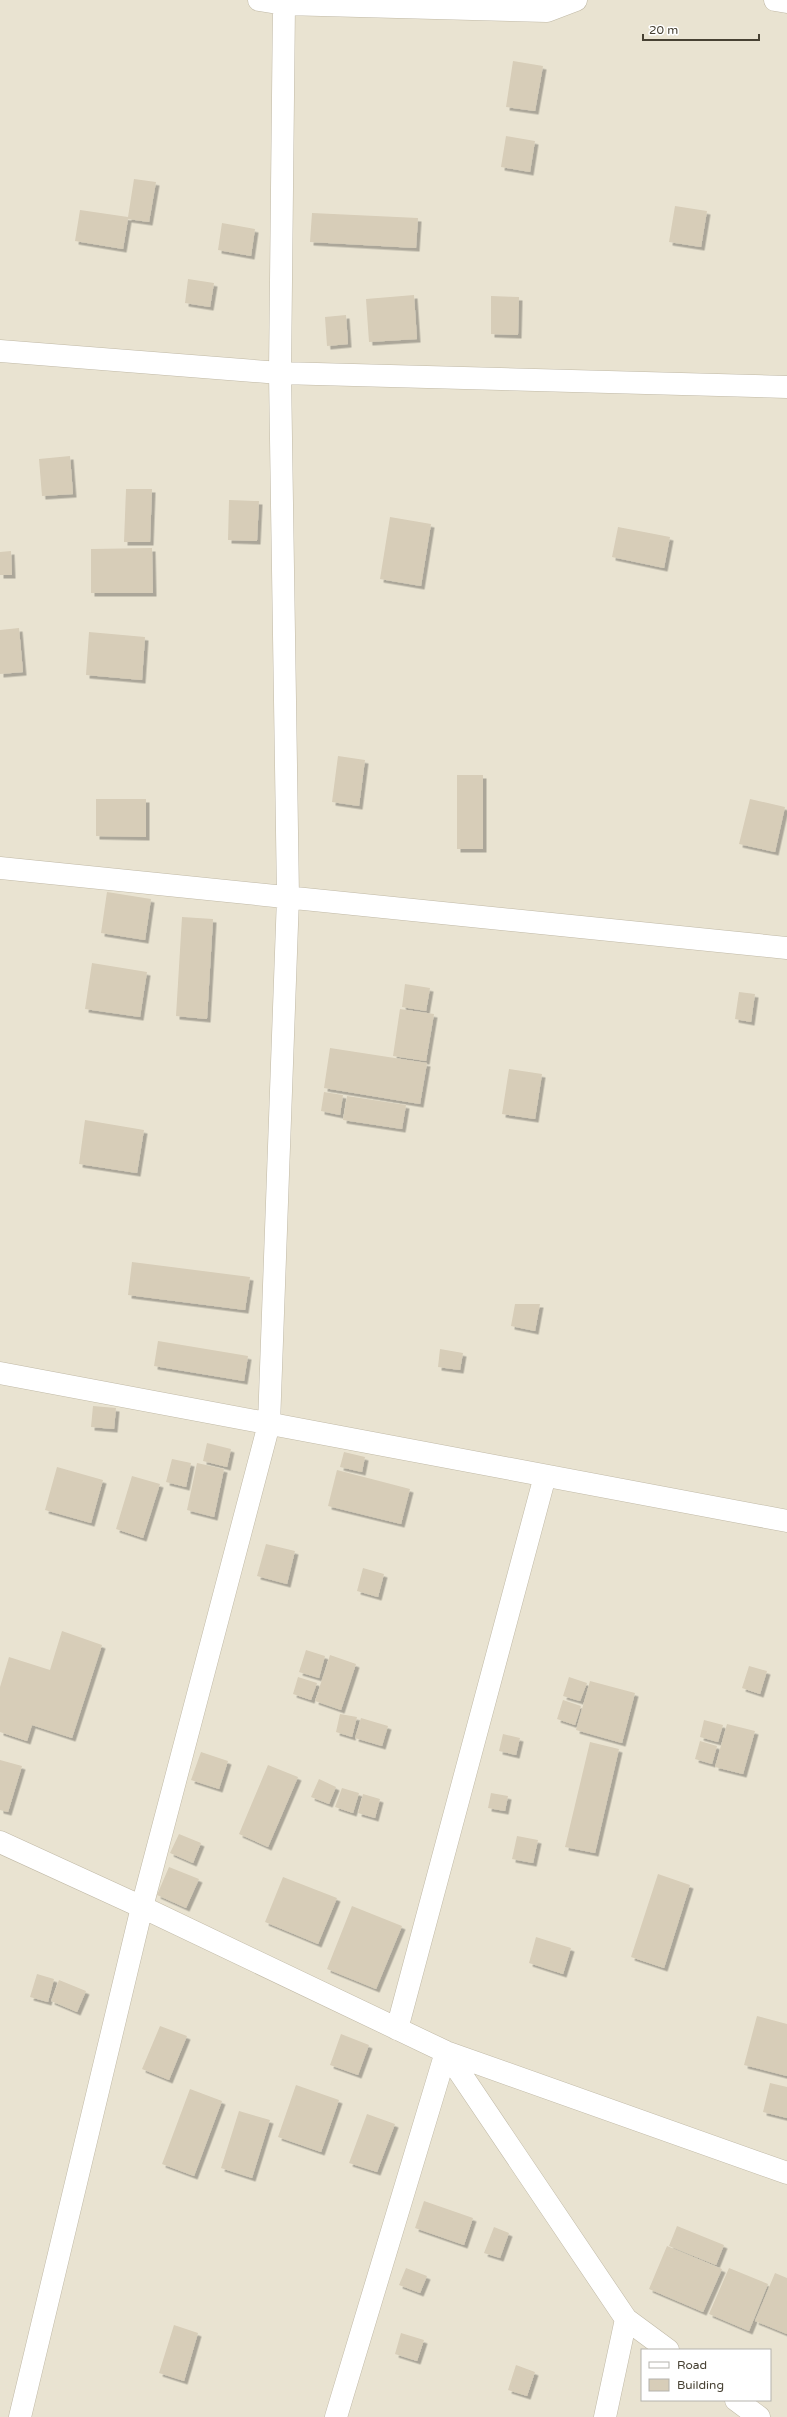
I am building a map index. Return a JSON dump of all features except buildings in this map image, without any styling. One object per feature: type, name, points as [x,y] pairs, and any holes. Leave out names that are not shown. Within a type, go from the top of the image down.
[{"type":"street","points":[[259,0],[284,4],[547,11],[576,0]]},
{"type":"street","points":[[775,0],[787,2]]},
{"type":"street","points":[[20,2417],[142,1906],[268,1424],[288,897],[280,372],[284,4]]},
{"type":"street","points":[[0,352],[280,372],[787,387]]},
{"type":"street","points":[[0,868],[787,948]]},
{"type":"street","points":[[0,1373],[787,1521]]},
{"type":"street","points":[[397,2029],[545,1476]]},
{"type":"street","points":[[0,1842],[142,1906],[446,2052],[787,2173]]},
{"type":"street","points":[[446,2052],[626,2319],[667,2349]]},
{"type":"street","points":[[336,2417],[446,2052]]},
{"type":"street","points":[[604,2417],[626,2319]]},
{"type":"street","points":[[737,2401],[759,2417]]},
{"type":"shaded area","points":[[0,0],[787,0],[787,2417],[0,2417]]}]
